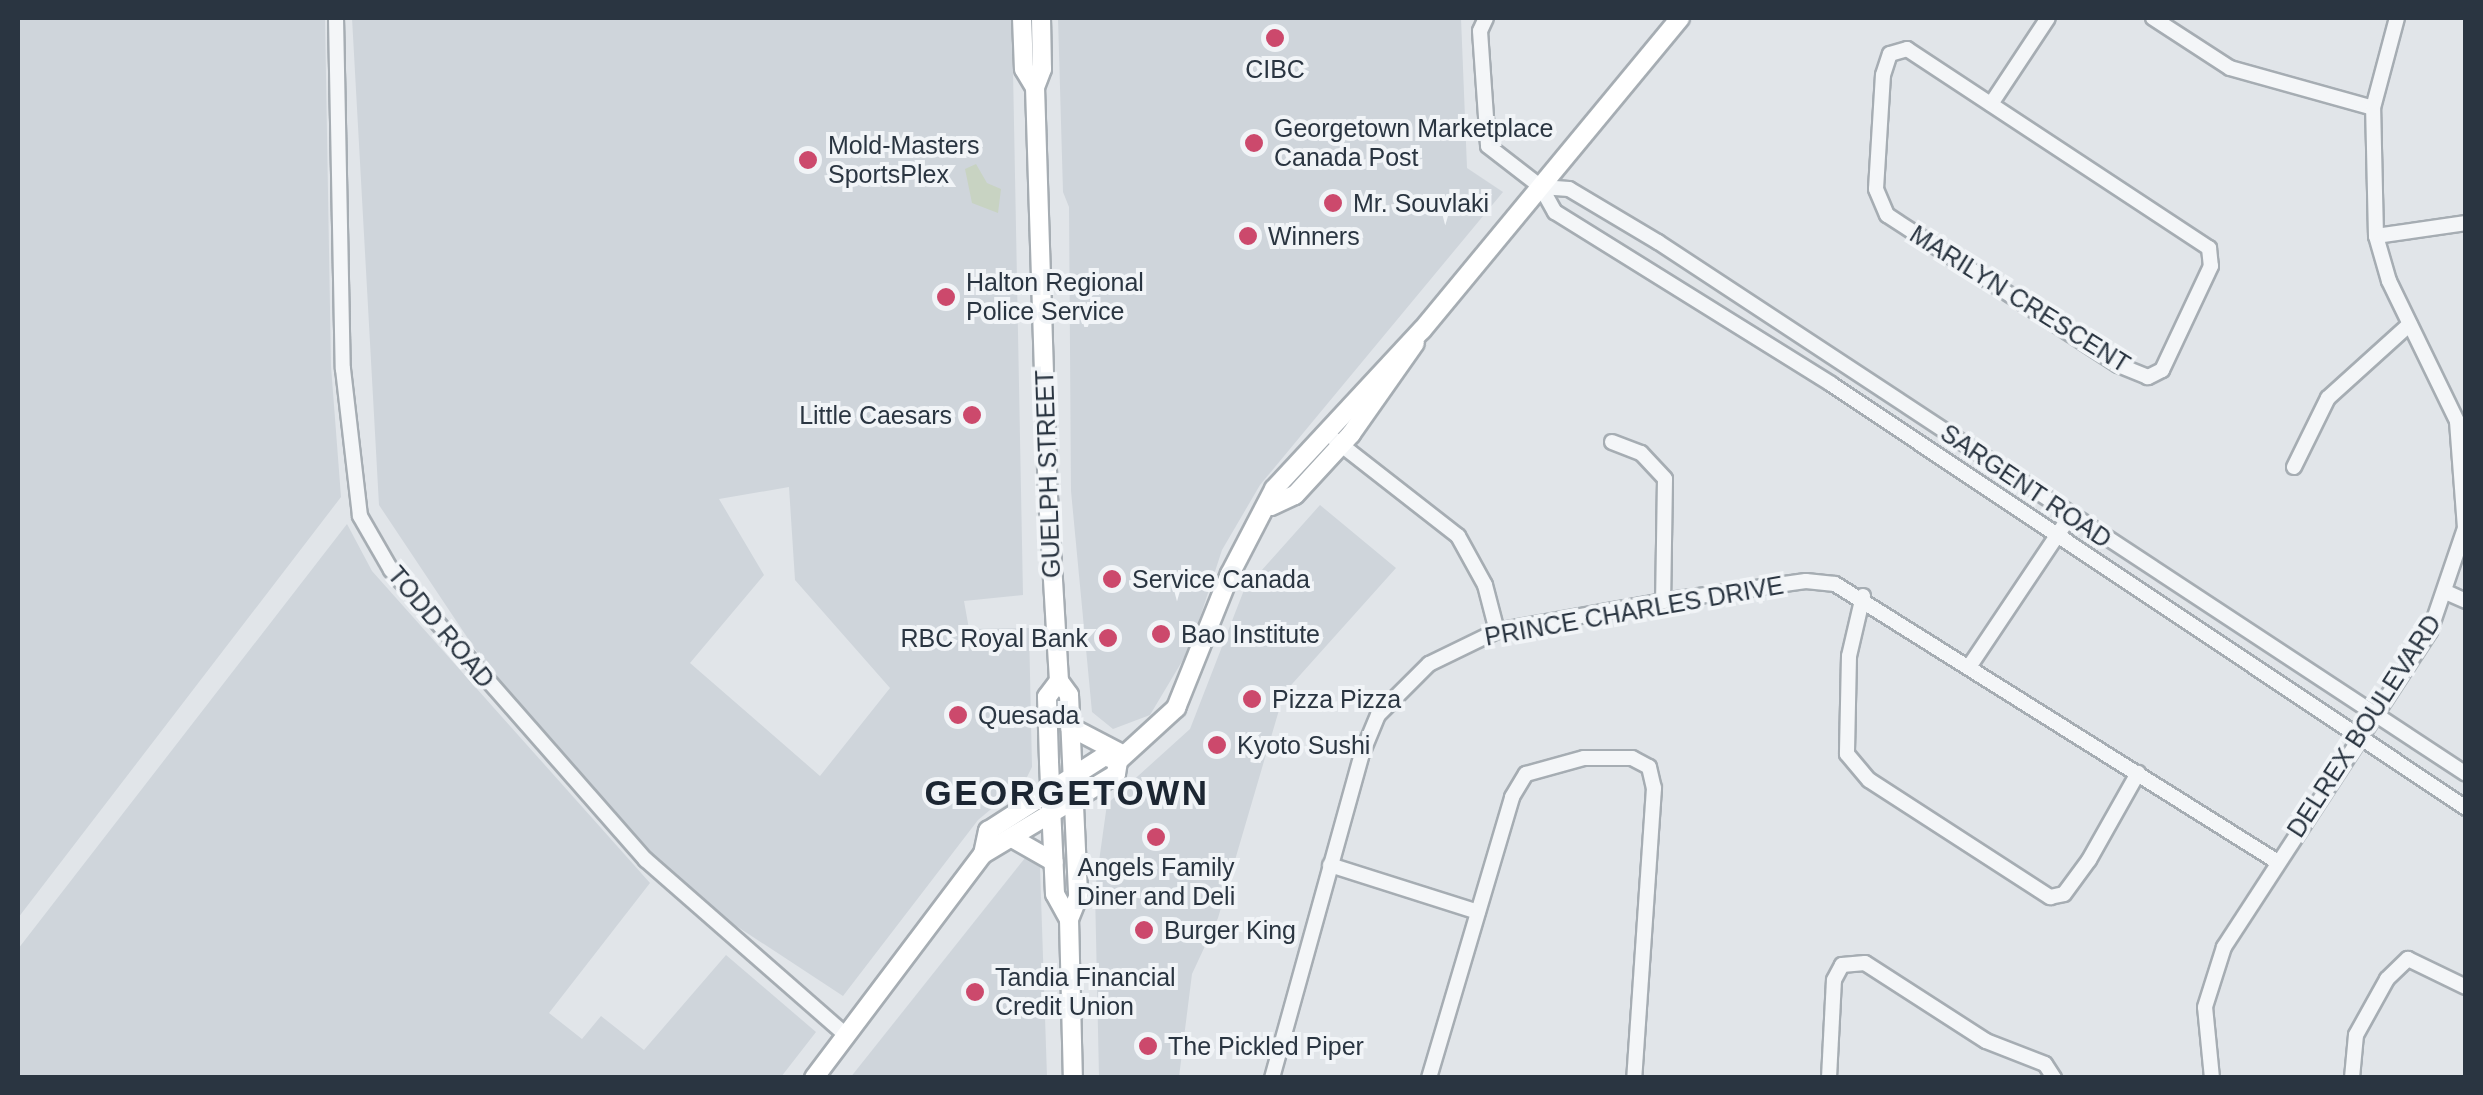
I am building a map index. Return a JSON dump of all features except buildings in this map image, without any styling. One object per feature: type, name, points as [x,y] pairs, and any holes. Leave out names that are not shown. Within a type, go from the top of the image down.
[{"type":"main road","name":"GUELPH STREET","points":[[1022,18],[1024,68],[1035,87]]},
{"type":"main road","name":"GUELPH STREET","points":[[1040,18],[1042,69],[1035,87],[1059,681],[1069,695],[1078,897],[1068,919],[1072,1078]]},
{"type":"main road","points":[[814,1078],[983,854],[1116,774],[1121,758],[1176,708],[1230,574],[1271,506],[1274,489],[1422,330],[1680,18]]},
{"type":"main road","points":[[1271,506],[1295,495],[1341,444],[1398,374],[1422,330]]},
{"type":"main road","name":"GUELPH STREET","points":[[1059,681],[1047,697],[1050,788],[1055,894],[1068,919]]},
{"type":"main road","points":[[1070,728],[1121,758]]},
{"type":"main road","points":[[983,854],[988,831],[1072,774],[1105,756],[1121,758]]},
{"type":"main road","points":[[1012,838],[1054,862]]},
{"type":"street","name":"TODD ROAD","points":[[336,18],[342,369],[360,516],[392,570],[646,860],[847,1036]]},
{"type":"street","points":[[1486,18],[1480,32],[1488,146],[1541,187]]},
{"type":"street","points":[[1991,104],[2048,18]]},
{"type":"street","points":[[2153,18],[2230,68],[2373,108]]},
{"type":"street","name":"DELREX BOULEVARD","points":[[2212,1078],[2205,1045],[2212,976],[2276,860],[2375,714],[2448,594],[2465,528],[2464,465],[2457,421],[2410,324],[2376,236],[2373,108],[2397,18]]},
{"type":"street","name":"MARILYN CRESCENT","points":[[1908,49],[1991,104],[2209,248],[2211,266],[2162,370],[2148,377],[2118,365],[1887,215],[1876,190],[1890,54],[1908,49]]},
{"type":"street","name":"SARGENT ROAD","points":[[1541,187],[1569,189],[1658,242],[2466,774]]},
{"type":"street","name":"SARGENT ROAD","points":[[1541,187],[1555,212],[1831,384],[2466,808]]},
{"type":"street","points":[[2376,236],[2466,223]]},
{"type":"street","points":[[1644,264],[1658,242]]},
{"type":"street","points":[[2294,468],[2328,398],[2410,324]]},
{"type":"street","points":[[1831,384],[1842,364]]},
{"type":"street","points":[[1324,432],[1458,536],[1486,585],[1497,631]]},
{"type":"street","points":[[1612,442],[1641,454],[1665,479],[1663,600]]},
{"type":"street","points":[[1971,664],[2070,516]]},
{"type":"street","name":"PRINCE CHARLES DRIVE","points":[[1272,1078],[1330,866],[1378,715],[1429,664],[1497,631],[1663,600],[1806,581],[1862,596],[2276,860]]},
{"type":"street","points":[[2448,594],[2466,601]]},
{"type":"street","points":[[1862,596],[1849,656],[1847,754],[1869,780],[2050,898],[2064,894],[2089,860],[2138,774]]},
{"type":"street","points":[[2200,630],[2212,608]]},
{"type":"street","points":[[1428,1078],[1512,797],[1526,774],[1584,758],[1632,758],[1649,766],[1654,788],[1634,1078]]},
{"type":"street","points":[[1330,866],[1478,912]]},
{"type":"street","points":[[2352,1078],[2356,1035],[2387,979],[2408,959],[2466,987]]},
{"type":"street","points":[[1830,1078],[1834,980],[1842,964],[1864,963],[1986,1040],[2045,1064],[2054,1078]]},
{"type":"shaded area","points":[[18,18],[325,18],[331,366],[341,497],[18,918]]},
{"type":"shaded area","points":[[352,18],[1012,18],[1023,595],[964,601],[969,629],[1029,628],[1032,767],[1025,781],[978,820],[843,996],[715,912],[652,857],[481,658],[379,505]],"holes":[[[789,487],[795,580],[890,688],[820,776],[690,663],[764,575],[719,499]]]},
{"type":"shaded area","points":[[1058,18],[1461,18],[1467,168],[1503,192],[1260,485],[1222,550],[1190,648],[1150,715],[1113,729],[1092,712],[1071,491],[1069,207],[1063,192]]},
{"type":"shaded area","points":[[1320,505],[1396,568],[1284,693],[1218,918],[1192,974],[1179,1077],[1099,1077],[1095,890],[1107,804],[1190,729],[1244,590]]},
{"type":"shaded area","points":[[347,524],[372,571],[650,883],[549,1013],[582,1039],[601,1016],[644,1050],[726,955],[816,1032],[781,1077],[18,1077],[18,949]]},
{"type":"shaded area","points":[[1025,858],[1040,867],[1047,1077],[850,1078]]},
{"type":"green space","points":[[976,164],[987,183],[1001,189],[998,213],[972,203],[965,169]]},
{"type":"place","name":"CIBC","points":[[1275,38]]},
{"type":"place","name":"Georgetown Marketplace Canada Post","points":[[1254,143]]},
{"type":"place","name":"Mold-Masters SportsPlex","points":[[808,160]]},
{"type":"place","name":"Mr. Souvlaki","points":[[1333,203]]},
{"type":"place","name":"Winners","points":[[1248,236]]},
{"type":"place","name":"Halton Regional Police Service","points":[[946,297]]},
{"type":"place","name":"Little Caesars","points":[[972,415]]},
{"type":"place","name":"Service Canada","points":[[1112,579]]},
{"type":"place","name":"Bao Institute","points":[[1161,634]]},
{"type":"place","name":"RBC Royal Bank","points":[[1108,638]]},
{"type":"place","name":"Pizza Pizza","points":[[1252,699]]},
{"type":"place","name":"Quesada","points":[[958,715]]},
{"type":"place","name":"Kyoto Sushi","points":[[1217,745]]},
{"type":"place","name":"Angels Family Diner and Deli","points":[[1156,837]]},
{"type":"place","name":"Burger King","points":[[1144,930]]},
{"type":"place","name":"Tandia Financial Credit Union","points":[[975,992]]},
{"type":"place","name":"The Pickled Piper","points":[[1148,1046]]},
{"type":"district","name":"GEORGETOWN","points":[[1067,793]]}]
